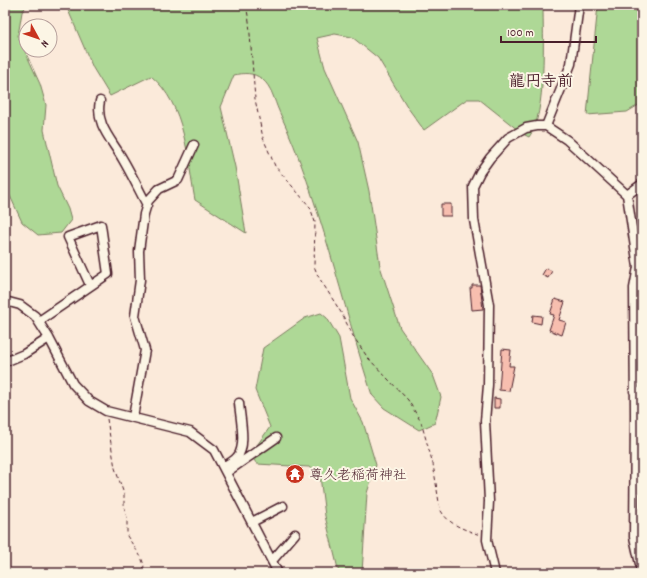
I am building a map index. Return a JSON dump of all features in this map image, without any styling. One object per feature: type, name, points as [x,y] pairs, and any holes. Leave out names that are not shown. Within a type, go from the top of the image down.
[{"type":"street","points":[[546,126],[571,64],[579,5]]},
{"type":"street","points":[[100,101],[98,111],[101,124],[122,158],[147,205]]},
{"type":"street","points":[[495,573],[487,540],[489,501],[485,421],[488,385],[489,305],[474,220],[473,186],[480,172],[490,158],[508,138],[526,128],[546,126],[567,140],[627,195],[638,267],[634,288],[638,392],[634,537],[642,573]]},
{"type":"street","points":[[132,417],[145,350],[135,316],[140,280],[139,251],[147,205],[148,201],[159,189],[178,180],[194,145]]},
{"type":"street","points":[[627,195],[642,184]]},
{"type":"street","points":[[39,321],[108,274],[101,225],[68,237],[90,285]]},
{"type":"street","points":[[5,300],[20,305],[39,321],[77,389],[89,401],[106,411],[190,432],[214,450],[278,573]]},
{"type":"street","points":[[5,362],[24,354],[49,338]]},
{"type":"street","points":[[225,470],[237,458],[241,452],[243,443],[239,403]]},
{"type":"street","points":[[225,470],[276,438]]},
{"type":"street","points":[[252,522],[283,506]]},
{"type":"street","points":[[272,561],[295,534]]},
{"type":"path","points":[[246,5],[249,21],[255,98],[263,138],[275,166],[310,208],[315,222],[314,266],[318,276],[342,314],[352,336],[368,358],[408,400],[421,422],[426,437],[440,508],[443,515],[453,524],[480,535],[487,540]]},
{"type":"path","points":[[106,411],[115,468],[124,494],[124,504],[128,518],[127,536],[141,557],[144,565],[143,573]]},
{"type":"green space","points":[[5,5],[27,5],[22,12],[21,18],[18,18],[18,58],[28,58],[40,84],[46,105],[44,130],[57,186],[68,209],[71,220],[61,233],[38,235],[22,222],[5,185]]},
{"type":"green space","points":[[64,5],[543,5],[543,74],[541,93],[539,111],[535,126],[529,137],[523,134],[479,99],[467,99],[424,130],[408,108],[378,58],[352,37],[335,34],[317,38],[325,68],[358,142],[369,191],[380,266],[400,328],[433,375],[441,397],[435,423],[419,430],[384,408],[372,395],[307,180],[294,145],[272,94],[265,82],[252,74],[234,75],[221,107],[235,167],[246,233],[195,200],[183,133],[172,102],[163,88],[151,76],[110,96],[93,68],[68,10]]},
{"type":"green space","points":[[598,5],[642,5],[642,103],[627,112],[587,115]]},
{"type":"green space","points":[[321,313],[327,318],[339,338],[350,398],[363,422],[376,465],[367,493],[362,573],[339,573],[325,516],[320,476],[309,467],[257,464],[250,455],[270,427],[255,390],[263,348],[305,318]]},
{"type":"building","points":[[441,204],[451,204],[451,216],[441,216]]},
{"type":"building","points":[[546,268],[552,271],[548,278],[542,275]]},
{"type":"building","points":[[472,285],[480,285],[483,309],[472,310],[470,288],[472,288]]},
{"type":"building","points":[[555,299],[565,302],[559,320],[566,322],[562,335],[549,330],[554,315],[550,314]]},
{"type":"building","points":[[533,315],[542,316],[541,324],[532,322]]},
{"type":"building","points":[[502,349],[511,350],[509,366],[514,366],[509,391],[499,390]]},
{"type":"building","points":[[494,398],[500,399],[500,408],[494,408]]},
{"type":"place","name":"尊久老稲荷神社","points":[[295,474]]},
{"type":"district","name":"龍円寺前","points":[[541,80]]}]
